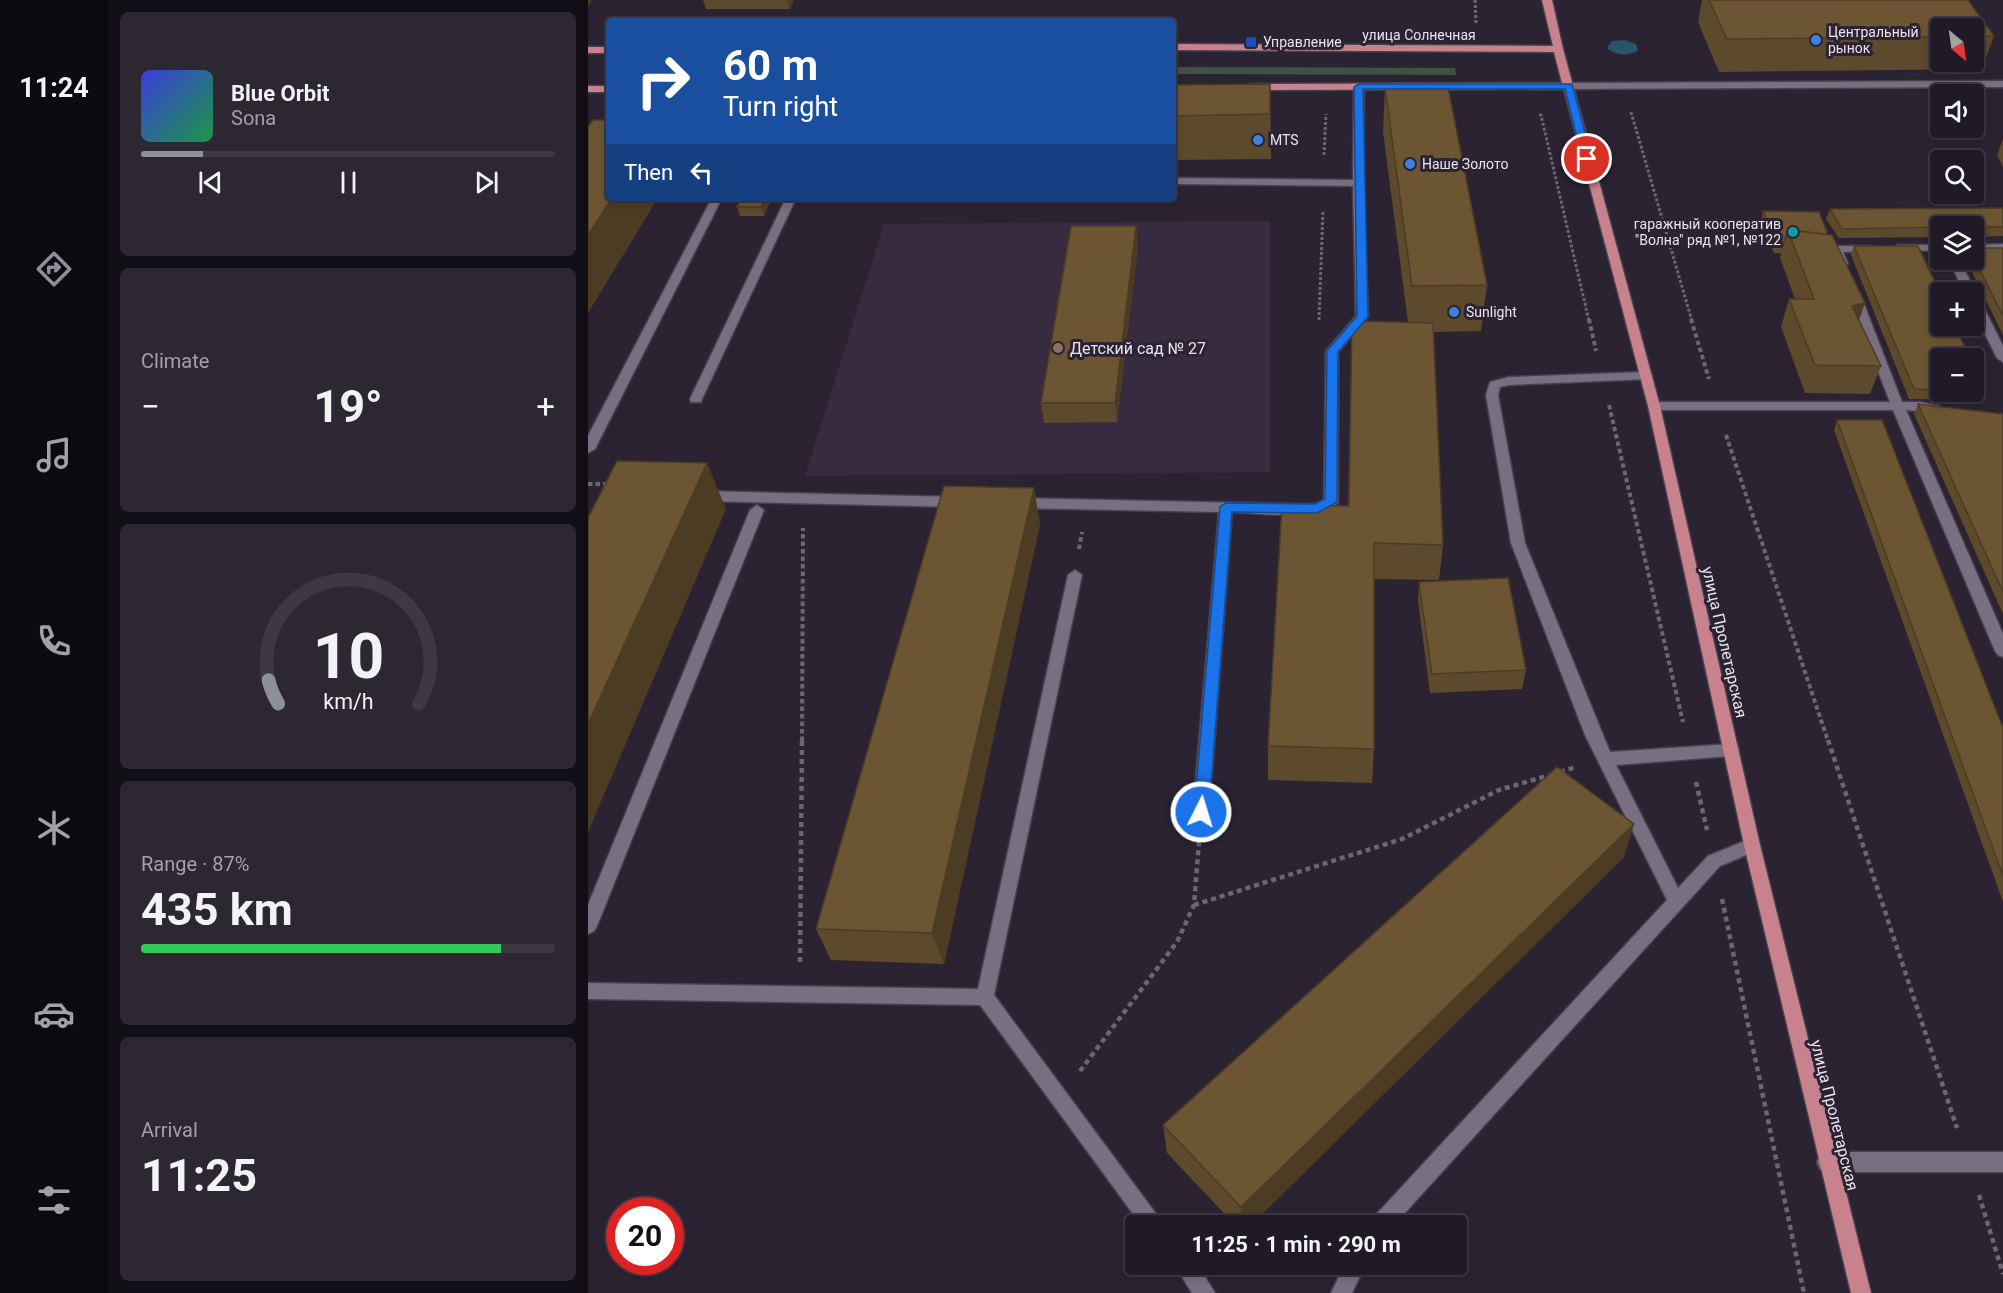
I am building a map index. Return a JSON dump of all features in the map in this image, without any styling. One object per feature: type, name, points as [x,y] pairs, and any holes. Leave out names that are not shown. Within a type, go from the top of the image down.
[{"type":"main road","name":"улица Пролетарская","points":[[1547,0],[1558,49],[1646,376],[1752,844],[1827,1162],[1861,1293]]},
{"type":"main road","name":"улица Солнечная","points":[[1176,47],[1558,49]]},
{"type":"main road","points":[[588,50],[606,50]]},
{"type":"main road","points":[[1245,87],[1568,86]]},
{"type":"main road","points":[[588,89],[606,89]]},
{"type":"street","points":[[1568,86],[2003,84]]},
{"type":"street","points":[[1003,503],[1317,509],[1331,502],[1332,351],[1362,317],[1358,183],[1359,87]]},
{"type":"street","points":[[1176,181],[1358,183]]},
{"type":"street","points":[[588,448],[715,201]]},
{"type":"street","points":[[696,399],[790,201]]},
{"type":"street","points":[[1984,248],[2003,247]]},
{"type":"street","points":[[1930,248],[1836,249],[1898,406],[2003,651]]},
{"type":"street","points":[[1984,320],[2003,358]]},
{"type":"street","points":[[1646,376],[1509,381],[1494,385],[1492,395],[1518,543],[1593,735],[1677,903]]},
{"type":"street","points":[[1653,406],[1898,406],[1944,410]]},
{"type":"street","points":[[684,496],[980,502]]},
{"type":"street","points":[[1201,812],[1226,507]]},
{"type":"street","points":[[588,926],[757,510]]},
{"type":"street","points":[[1075,575],[985,997],[1147,1215]]},
{"type":"street","points":[[1605,759],[1731,750]]},
{"type":"street","points":[[1389,1215],[1714,861],[1752,844]]},
{"type":"street","points":[[588,991],[985,997]]},
{"type":"street","points":[[1827,1162],[2003,1162]]},
{"type":"street","points":[[1192,1275],[1205,1293]]},
{"type":"street","points":[[1341,1293],[1350,1275]]},
{"type":"path","points":[[1626,87],[1717,407],[1968,1161],[2003,1274]]},
{"type":"path","points":[[1319,326],[1326,110],[1359,110]]},
{"type":"path","points":[[1530,113],[1541,115],[1690,753],[1804,1293]]},
{"type":"path","points":[[588,484],[609,484]]},
{"type":"path","points":[[800,970],[803,499]]},
{"type":"path","points":[[1194,905],[1402,839],[1499,790],[1605,759]]},
{"type":"path","points":[[1060,1098],[1177,942],[1194,905],[1201,812]]},
{"type":"shaded area","name":"Детский сад № 27","points":[[1270,221],[1270,472],[805,476],[884,224]]},
{"type":"green space","points":[[1176,67],[1455,68],[1456,75],[1176,74]]},
{"type":"water","points":[[1624,40],[1636,44],[1638,51],[1622,54],[1614,53],[1607,48],[1612,41]]},
{"type":"building","points":[[1709,0],[1968,0],[1981,18],[1930,18],[1930,37],[1727,39]]},
{"type":"building","points":[[1984,22],[1994,36],[1984,36]]},
{"type":"building","points":[[1270,84],[1270,114],[1176,116],[1176,85]]},
{"type":"building","points":[[1385,87],[1448,87],[1487,285],[1412,286]]},
{"type":"building","points":[[593,120],[606,120],[606,201],[610,201],[588,235],[588,127]]},
{"type":"building","points":[[740,201],[764,201],[761,207],[737,207]]},
{"type":"building","points":[[2003,208],[2003,227],[1984,227],[1984,216],[1930,216],[1930,227],[1842,229],[1830,209]]},
{"type":"building","points":[[1763,211],[1819,212],[1827,232],[1826,234],[1788,230],[1784,243],[1777,243]]},
{"type":"building","points":[[1071,226],[1136,226],[1115,403],[1041,403]]},
{"type":"building","points":[[1788,230],[1832,235],[1865,303],[1852,306],[1881,366],[1815,365],[1789,299],[1814,299]]},
{"type":"building","points":[[1854,246],[1918,246],[1935,282],[1930,282],[1930,336],[1960,336],[1965,348],[1930,348],[1930,390],[1914,389]]},
{"type":"building","points":[[1984,248],[2003,248],[2003,316],[1980,270],[1984,270]]},
{"type":"building","points":[[1352,321],[1433,323],[1443,545],[1374,543],[1374,749],[1268,746],[1282,505],[1349,506]]},
{"type":"building","points":[[1918,404],[2003,414],[2003,592]]},
{"type":"building","points":[[1837,420],[1882,420],[2003,728],[2003,876]]},
{"type":"building","points":[[617,461],[707,463],[588,724],[588,518]]},
{"type":"building","points":[[944,486],[1034,488],[932,933],[816,929]]},
{"type":"building","points":[[1508,578],[1526,670],[1432,674],[1419,582]]},
{"type":"building","points":[[1557,767],[1634,824],[1241,1207],[1163,1125]]},
{"type":"place","name":"Центральный рынок","points":[[1816,40]]},
{"type":"place","name":"Управление","points":[[1251,42]]},
{"type":"place","name":"MTS","points":[[1258,140]]},
{"type":"place","name":"Наше Золото","points":[[1410,164]]},
{"type":"place","name":"гаражный кооператив \"Волна\" ряд №1, №122","points":[[1793,232]]},
{"type":"place","name":"Sunlight","points":[[1454,312]]},
{"type":"place","name":"Детский сад № 27","points":[[1058,348]]},
{"type":"route","points":[[1201,812],[1226,507],[1317,509],[1331,502],[1332,351],[1362,317],[1358,183],[1359,87],[1568,86],[1587,159]]}]
